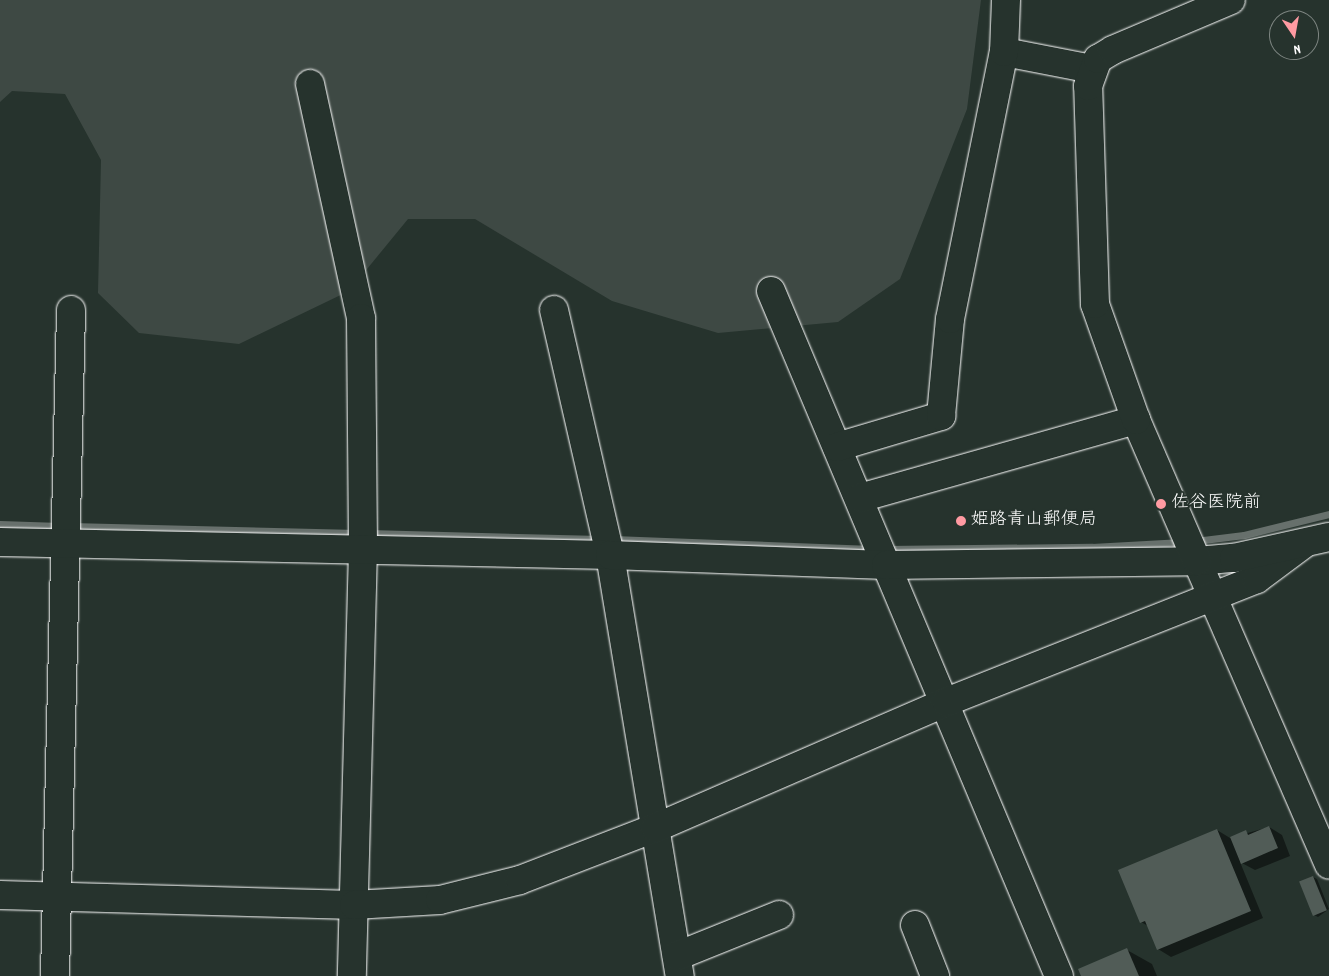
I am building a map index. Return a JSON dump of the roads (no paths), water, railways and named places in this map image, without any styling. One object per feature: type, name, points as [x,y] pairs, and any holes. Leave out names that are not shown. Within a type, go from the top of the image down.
[{"type":"street","points":[[837,447],[940,416],[950,319],[1004,52],[1006,0]]},
{"type":"street","points":[[1231,0],[1113,50],[1098,59],[1092,70],[1088,104],[1093,289],[1095,304],[1136,420],[1197,561],[1214,595],[1329,865]]},
{"type":"street","points":[[1004,52],[1092,70]]},
{"type":"street","points":[[310,84],[361,318],[363,537],[352,976]]},
{"type":"street","points":[[772,291],[860,498],[873,537],[946,702],[1059,976]]},
{"type":"street","points":[[55,976],[68,515],[71,310]]},
{"type":"street","points":[[554,310],[610,555],[678,966],[779,915]]},
{"type":"street","points":[[860,498],[1136,420]]},
{"type":"street","points":[[0,542],[67,543],[363,537],[610,555],[886,565],[1197,561],[1234,558],[1316,541]]},
{"type":"street","points":[[0,895],[354,905],[440,900],[520,880],[655,828],[946,702],[1257,579],[1316,541]]},
{"type":"street","points":[[915,925],[935,976]]},
{"type":"waterway","points":[[1195,541],[1244,535],[1329,514]]},
{"type":"waterway","points":[[0,524],[60,526]]},
{"type":"waterway","points":[[70,526],[357,533]]},
{"type":"waterway","points":[[368,533],[600,539]]},
{"type":"waterway","points":[[613,539],[872,549]]},
{"type":"waterway","points":[[885,549],[1092,547],[1182,542]]},
{"type":"place","name":"佐谷医院前","points":[[1161,504]]},
{"type":"place","name":"姫路青山郵便局","points":[[961,521]]}]
